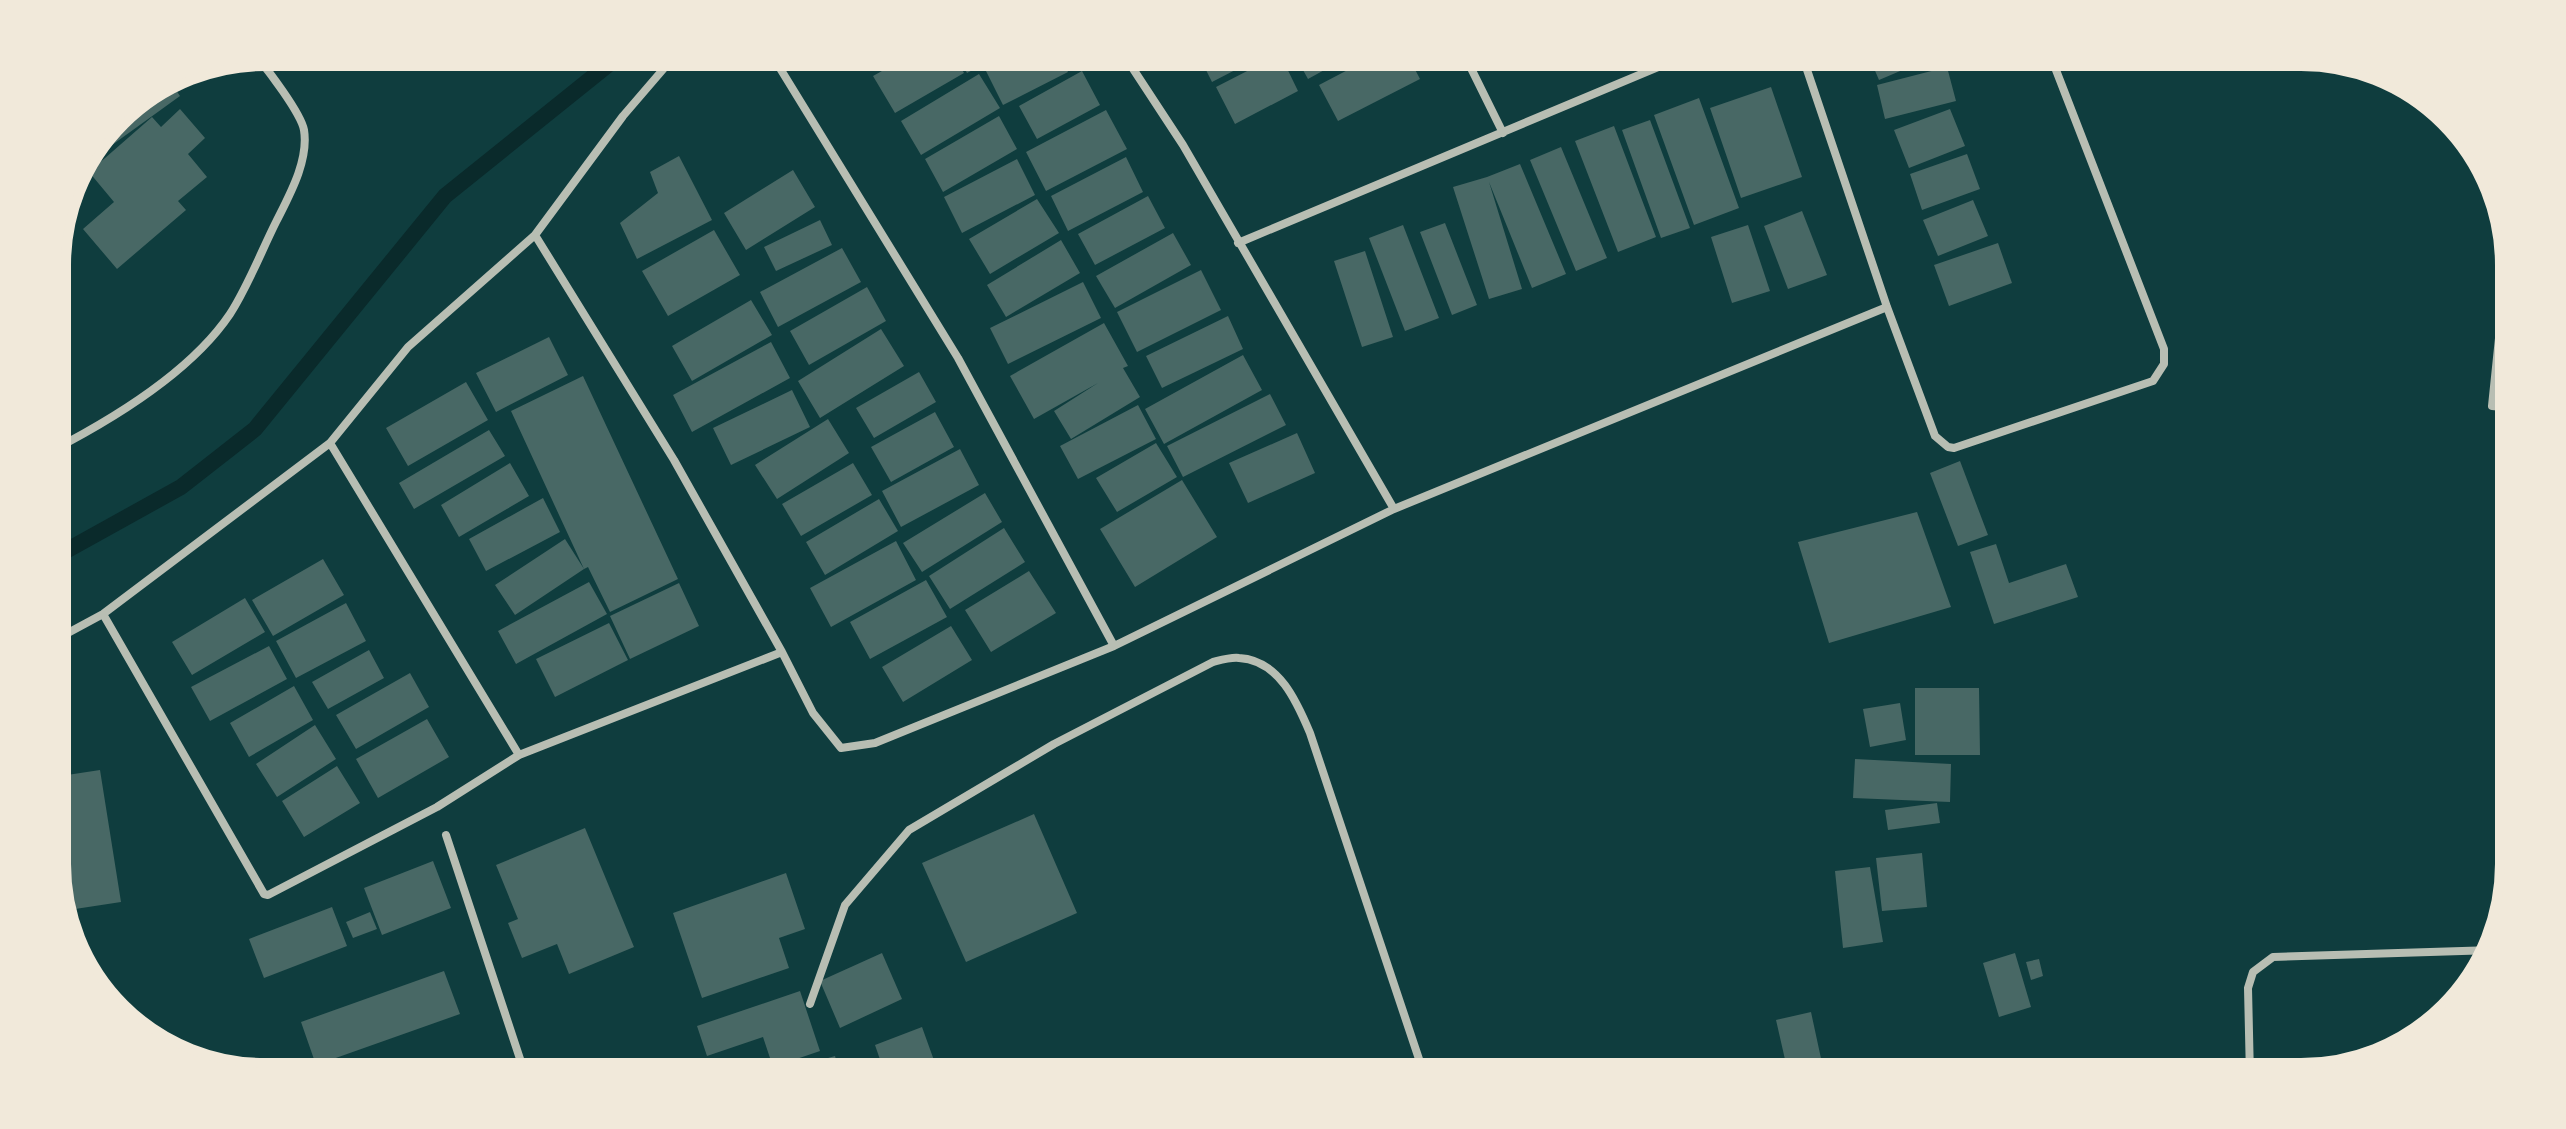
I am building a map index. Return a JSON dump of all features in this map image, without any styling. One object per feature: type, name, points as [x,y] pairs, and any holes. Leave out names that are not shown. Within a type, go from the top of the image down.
[{"type":"street","points":[[66,443],[106,423],[162,382],[193,355],[229,315],[301,169],[304,129],[265,66]]},
{"type":"street","points":[[66,634],[103,614],[330,443],[408,347],[535,235],[623,116],[666,66]]},
{"type":"street","points":[[779,66],[958,358],[1114,646]]},
{"type":"street","points":[[1131,66],[1183,145],[1394,509]]},
{"type":"street","points":[[1470,66],[1503,133]]},
{"type":"street","points":[[1238,243],[1661,66]]},
{"type":"street","points":[[1806,66],[1887,307],[1935,436],[1954,448],[2153,381],[2164,364],[2164,349],[2054,66]]},
{"type":"street","points":[[535,235],[674,460],[813,713],[841,748],[875,743],[1114,646],[1394,509],[1887,307]]},
{"type":"street","points":[[2500,329],[2492,406],[2500,407]]},
{"type":"street","points":[[330,443],[519,755]]},
{"type":"street","points":[[103,614],[264,894],[268,895],[437,807],[519,755],[782,652]]},
{"type":"street","points":[[810,1004],[845,905],[909,830],[1081,730],[1213,662],[1240,658],[1272,670],[1296,700],[1310,733],[1420,1063]]},
{"type":"street","points":[[446,835],[521,1063]]},
{"type":"street","points":[[2250,1063],[2248,988],[2253,972],[2273,957],[2480,950]]},
{"type":"building","points":[[891,66],[960,66],[964,73],[895,113],[873,76]]},
{"type":"building","points":[[963,66],[980,66],[967,73]]},
{"type":"building","points":[[996,66],[1065,66],[1068,72],[1003,105],[986,71]]},
{"type":"building","points":[[1204,66],[1243,66],[1212,82]]},
{"type":"building","points":[[1257,66],[1286,66],[1298,91],[1235,124],[1216,87]]},
{"type":"building","points":[[1301,66],[1332,66],[1308,79]]},
{"type":"building","points":[[1355,66],[1413,66],[1420,79],[1338,121],[1319,85]]},
{"type":"building","points":[[1873,66],[1912,66],[1879,80]]},
{"type":"building","points":[[1947,67],[1956,101],[1885,119],[1877,85]]},
{"type":"building","points":[[1082,71],[1100,105],[1037,139],[1019,106]]},
{"type":"building","points":[[979,74],[1000,108],[921,155],[901,121]]},
{"type":"building","points":[[1771,87],[1802,177],[1741,198],[1710,108]]},
{"type":"building","points":[[175,88],[180,96],[101,153],[124,124],[144,107]]},
{"type":"building","points":[[1699,98],[1739,208],[1694,225],[1654,115]]},
{"type":"building","points":[[180,109],[205,138],[188,154],[207,177],[178,201],[186,210],[117,269],[83,229],[114,202],[89,173],[152,117],[161,127]]},
{"type":"building","points":[[1950,109],[1965,146],[1909,168],[1894,130]]},
{"type":"building","points":[[1106,110],[1127,149],[1046,191],[1026,152]]},
{"type":"building","points":[[999,116],[1017,149],[943,192],[925,159]]},
{"type":"building","points":[[1650,120],[1690,228],[1661,238],[1622,130]]},
{"type":"building","points":[[1614,126],[1656,237],[1618,252],[1575,141]]},
{"type":"building","points":[[1561,147],[1607,258],[1576,271],[1530,160]]},
{"type":"building","points":[[1967,154],[1980,189],[1922,210],[1910,174]]},
{"type":"building","points":[[679,156],[712,220],[637,259],[620,223],[658,193],[650,172]]},
{"type":"building","points":[[1126,157],[1143,192],[1068,231],[1051,196]]},
{"type":"building","points":[[1017,159],[1035,195],[962,233],[944,197]]},
{"type":"building","points":[[1520,164],[1566,274],[1532,288],[1489,182],[1522,289],[1489,299],[1453,187]]},
{"type":"building","points":[[793,170],[815,207],[746,250],[724,213]]},
{"type":"building","points":[[1148,196],[1165,228],[1095,265],[1078,234]]},
{"type":"building","points":[[1037,199],[1059,233],[990,274],[969,239]]},
{"type":"building","points":[[1973,200],[1988,236],[1938,256],[1923,220]]},
{"type":"building","points":[[1802,211],[1827,275],[1788,289],[1764,226]]},
{"type":"building","points":[[820,220],[832,245],[776,271],[764,247]]},
{"type":"building","points":[[1445,223],[1477,305],[1452,315],[1420,232]]},
{"type":"building","points":[[1403,225],[1439,318],[1405,331],[1369,238]]},
{"type":"building","points":[[1748,225],[1770,291],[1732,303],[1711,237]]},
{"type":"building","points":[[714,230],[740,275],[668,316],[642,271]]},
{"type":"building","points":[[1173,233],[1191,265],[1115,308],[1096,276]]},
{"type":"building","points":[[1061,240],[1080,273],[1006,317],[987,285]]},
{"type":"building","points":[[1998,243],[2012,283],[1949,306],[1934,265]]},
{"type":"building","points":[[842,248],[861,282],[778,327],[760,292]]},
{"type":"building","points":[[1365,251],[1393,337],[1362,347],[1334,261]]},
{"type":"building","points":[[1201,270],[1221,310],[1137,352],[1117,312]]},
{"type":"building","points":[[1083,282],[1101,318],[1008,364],[990,328]]},
{"type":"building","points":[[867,287],[886,321],[809,365],[790,331]]},
{"type":"building","points":[[751,300],[772,335],[692,381],[672,346]]},
{"type":"building","points":[[1228,316],[1243,349],[1162,388],[1146,356]]},
{"type":"building","points":[[1104,323],[1128,366],[1123,368],[1140,397],[1071,439],[1054,411],[1098,383],[1034,419],[1010,376]]},
{"type":"building","points":[[881,329],[904,366],[820,418],[798,381]]},
{"type":"building","points":[[549,337],[568,375],[496,412],[476,373]]},
{"type":"building","points":[[771,342],[790,378],[692,432],[673,395]]},
{"type":"building","points":[[1243,355],[1262,390],[1164,444],[1145,409]]},
{"type":"building","points":[[919,372],[936,402],[874,438],[856,408]]},
{"type":"building","points":[[583,376],[678,579],[610,612],[588,567],[584,569],[511,411]]},
{"type":"building","points":[[466,382],[488,420],[408,466],[386,428]]},
{"type":"building","points":[[792,390],[810,427],[731,465],[713,428]]},
{"type":"building","points":[[1270,394],[1286,425],[1183,477],[1167,446]]},
{"type":"building","points":[[1138,405],[1156,439],[1078,479],[1060,446]]},
{"type":"building","points":[[935,412],[954,447],[891,482],[871,447]]},
{"type":"building","points":[[828,419],[849,453],[777,499],[755,465]]},
{"type":"building","points":[[489,430],[505,456],[414,509],[399,483]]},
{"type":"building","points":[[1297,433],[1315,473],[1248,503],[1229,463]]},
{"type":"building","points":[[1156,443],[1177,477],[1117,512],[1096,478]]},
{"type":"building","points":[[960,449],[979,485],[901,527],[882,491]]},
{"type":"building","points":[[1960,461],[1988,535],[1958,546],[1930,473]]},
{"type":"building","points":[[510,463],[529,496],[459,537],[441,505]]},
{"type":"building","points":[[853,463],[872,495],[801,536],[782,504]]},
{"type":"building","points":[[1182,480],[1217,537],[1135,587],[1100,529]]},
{"type":"building","points":[[985,493],[1002,522],[922,572],[903,543]]},
{"type":"building","points":[[543,498],[560,532],[486,571],[469,539]]},
{"type":"building","points":[[879,499],[898,531],[825,575],[806,542]]},
{"type":"building","points":[[1917,512],[1951,607],[1829,643],[1798,542]]},
{"type":"building","points":[[1004,528],[1025,562],[950,609],[929,576]]},
{"type":"building","points":[[565,539],[584,569],[515,615],[495,585]]},
{"type":"building","points":[[896,541],[916,580],[831,627],[810,588]]},
{"type":"building","points":[[1996,544],[2009,583],[2066,564],[2078,597],[1994,624],[1970,552]]},
{"type":"building","points":[[323,559],[344,595],[273,636],[252,600]]},
{"type":"building","points":[[1029,571],[1056,613],[991,652],[965,610]]},
{"type":"building","points":[[926,580],[947,617],[870,659],[850,622]]},
{"type":"building","points":[[589,582],[607,614],[516,664],[498,631]]},
{"type":"building","points":[[679,583],[699,626],[630,659],[610,616]]},
{"type":"building","points":[[245,598],[265,632],[192,675],[172,642]]},
{"type":"building","points":[[346,603],[366,641],[296,678],[276,641]]},
{"type":"building","points":[[609,623],[628,660],[555,697],[536,659]]},
{"type":"building","points":[[951,626],[972,660],[903,702],[882,667]]},
{"type":"building","points":[[269,646],[287,679],[210,721],[191,687]]},
{"type":"building","points":[[369,650],[384,678],[328,709],[312,682]]},
{"type":"building","points":[[410,673],[429,707],[356,749],[336,715]]},
{"type":"building","points":[[294,686],[313,720],[249,757],[230,723]]},
{"type":"building","points":[[1915,688],[1979,688],[1980,755],[1915,755]]},
{"type":"building","points":[[1900,703],[1906,740],[1870,747],[1863,709]]},
{"type":"building","points":[[427,719],[449,757],[378,798],[356,759]]},
{"type":"building","points":[[315,725],[336,759],[277,797],[256,764]]},
{"type":"building","points":[[1855,759],[1951,764],[1950,802],[1853,798]]},
{"type":"building","points":[[337,766],[360,803],[304,837],[282,801]]},
{"type":"building","points":[[100,770],[121,902],[72,909],[66,864],[66,775]]},
{"type":"building","points":[[1937,803],[1940,823],[1888,830],[1885,810]]},
{"type":"building","points":[[1034,814],[1077,913],[966,962],[922,863]]},
{"type":"building","points":[[585,828],[634,947],[569,974],[557,944],[522,958],[508,923],[518,919],[496,865]]},
{"type":"building","points":[[1922,853],[1927,907],[1882,911],[1876,858]]},
{"type":"building","points":[[433,861],[451,908],[382,935],[364,888]]},
{"type":"building","points":[[1870,867],[1883,942],[1843,948],[1835,871]]},
{"type":"building","points":[[786,873],[805,929],[779,938],[789,968],[702,998],[673,913]]},
{"type":"building","points":[[332,907],[347,946],[264,978],[249,939]]},
{"type":"building","points":[[370,912],[377,929],[353,938],[346,922]]},
{"type":"building","points":[[882,953],[902,999],[840,1028],[820,981]]},
{"type":"building","points":[[2015,953],[2031,1007],[1999,1017],[1983,963]]},
{"type":"building","points":[[2039,959],[2043,976],[2031,980],[2026,962]]},
{"type":"building","points":[[444,971],[460,1014],[322,1063],[315,1063],[301,1022]]},
{"type":"building","points":[[800,991],[820,1051],[785,1063],[772,1063],[763,1037],[707,1056],[697,1026]]},
{"type":"building","points":[[1811,1012],[1822,1063],[1786,1063],[1776,1020]]},
{"type":"building","points":[[922,1027],[935,1063],[881,1063],[875,1045]]},
{"type":"building","points":[[835,1056],[837,1063],[811,1063]]},
{"type":"waterway","points":[[66,551],[181,487],[255,429],[445,196],[607,66]]}]
